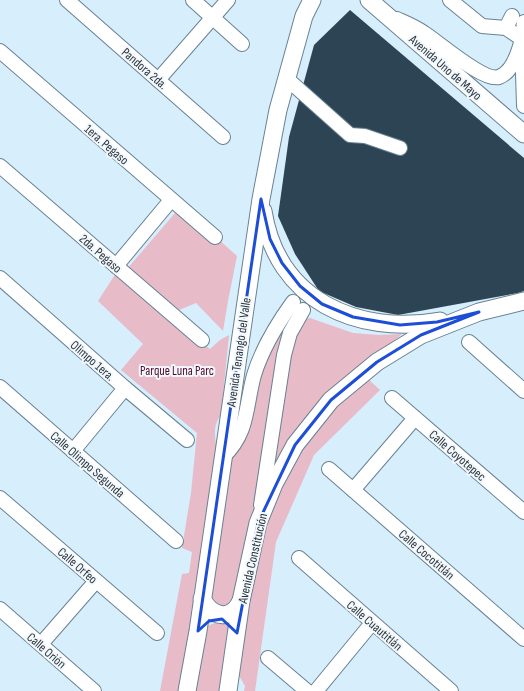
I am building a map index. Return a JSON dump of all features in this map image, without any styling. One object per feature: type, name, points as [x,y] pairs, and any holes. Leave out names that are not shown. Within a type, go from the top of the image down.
[{"type":"main road","name":"Avenida Tenango del Valle","points":[[187,691],[198,631],[261,199],[278,110],[286,78],[304,16],[312,0]]},
{"type":"main road","name":"Avenida Uno de Mayo","points":[[369,0],[524,134]]},
{"type":"main road","points":[[261,199],[270,239],[282,264],[300,286],[322,304],[352,317],[369,322],[400,325],[437,322],[479,312]]},
{"type":"main road","name":"Avenida Constitución","points":[[228,691],[241,601],[258,523],[274,484],[296,445],[331,400],[377,362],[421,335],[479,312],[524,301]]},
{"type":"main road","points":[[202,599],[215,614],[226,615],[236,610],[241,601]]},
{"type":"main road","points":[[198,631],[209,621],[222,619],[230,624],[237,633]]},
{"type":"street","name":"Pandora 2da.","points":[[66,0],[223,137]]},
{"type":"street","points":[[193,0],[242,44]]},
{"type":"street","points":[[158,80],[228,0]]},
{"type":"street","points":[[450,0],[482,26],[514,22],[522,39],[524,106]]},
{"type":"street","points":[[382,12],[423,32],[473,68],[490,77],[499,77],[505,74],[516,60],[522,39]]},
{"type":"street","name":"1era. Pegaso","points":[[0,51],[215,238]]},
{"type":"street","points":[[286,78],[350,135],[365,136],[400,148]]},
{"type":"street","name":"2da. Pegaso","points":[[0,166],[202,340]]},
{"type":"street","points":[[116,266],[171,200]]},
{"type":"street","name":"Olimpo 1era.","points":[[0,278],[125,388],[187,440]]},
{"type":"street","points":[[223,457],[237,441],[242,431],[250,392],[261,358],[278,325],[298,306],[284,355],[258,523]]},
{"type":"street","points":[[469,342],[524,391]]},
{"type":"street","name":"Calle Olimpo Segunda","points":[[0,387],[176,541]]},
{"type":"street","points":[[73,451],[125,388]]},
{"type":"street","name":"Calle Coyotepec","points":[[392,398],[524,512]]},
{"type":"street","points":[[353,490],[415,418]]},
{"type":"street","name":"Calle Cocotitlán","points":[[329,469],[524,639]]},
{"type":"street","name":"Calle Orfeo","points":[[0,498],[157,633]]},
{"type":"street","name":"Calle Cuautitlán","points":[[299,558],[451,691]]},
{"type":"street","points":[[41,644],[96,581]]},
{"type":"street","name":"Calle Orión","points":[[0,609],[94,691]]},
{"type":"street","points":[[316,691],[372,623]]},
{"type":"street","points":[[268,658],[307,691]]},
{"type":"highlighted area","points":[[261,199],[270,239],[282,263],[300,286],[322,304],[353,317],[400,325],[437,322],[479,312],[421,335],[377,362],[331,400],[295,445],[258,523],[237,633],[222,619],[209,621],[198,631],[253,252]]},
{"type":"green space","name":"Parque Luna Parc","points":[[181,206],[237,256],[223,331],[196,303],[179,310],[127,269]]},
{"type":"green space","points":[[116,273],[165,316],[210,349],[220,340],[229,335],[221,415],[215,431],[219,461],[183,691],[160,691],[182,574],[189,573],[192,552],[182,548],[191,493],[197,433],[121,370],[143,344],[98,301]]},
{"type":"green space","points":[[292,311],[256,520],[234,608],[207,607],[228,462],[263,360]]},
{"type":"green space","points":[[310,318],[353,333],[379,335],[402,334],[364,367],[272,482],[291,343],[304,319]]},
{"type":"green space","points":[[365,376],[380,390],[314,455],[276,542],[255,691],[244,691],[245,686],[237,672],[260,527],[298,447]]},
{"type":"green space","points":[[217,622],[227,624],[232,628],[225,691],[193,691],[205,627]]},
{"type":"building","points":[[350,10],[524,158],[524,291],[398,315],[356,307],[319,291],[295,254],[278,216],[289,137],[314,45]]}]
